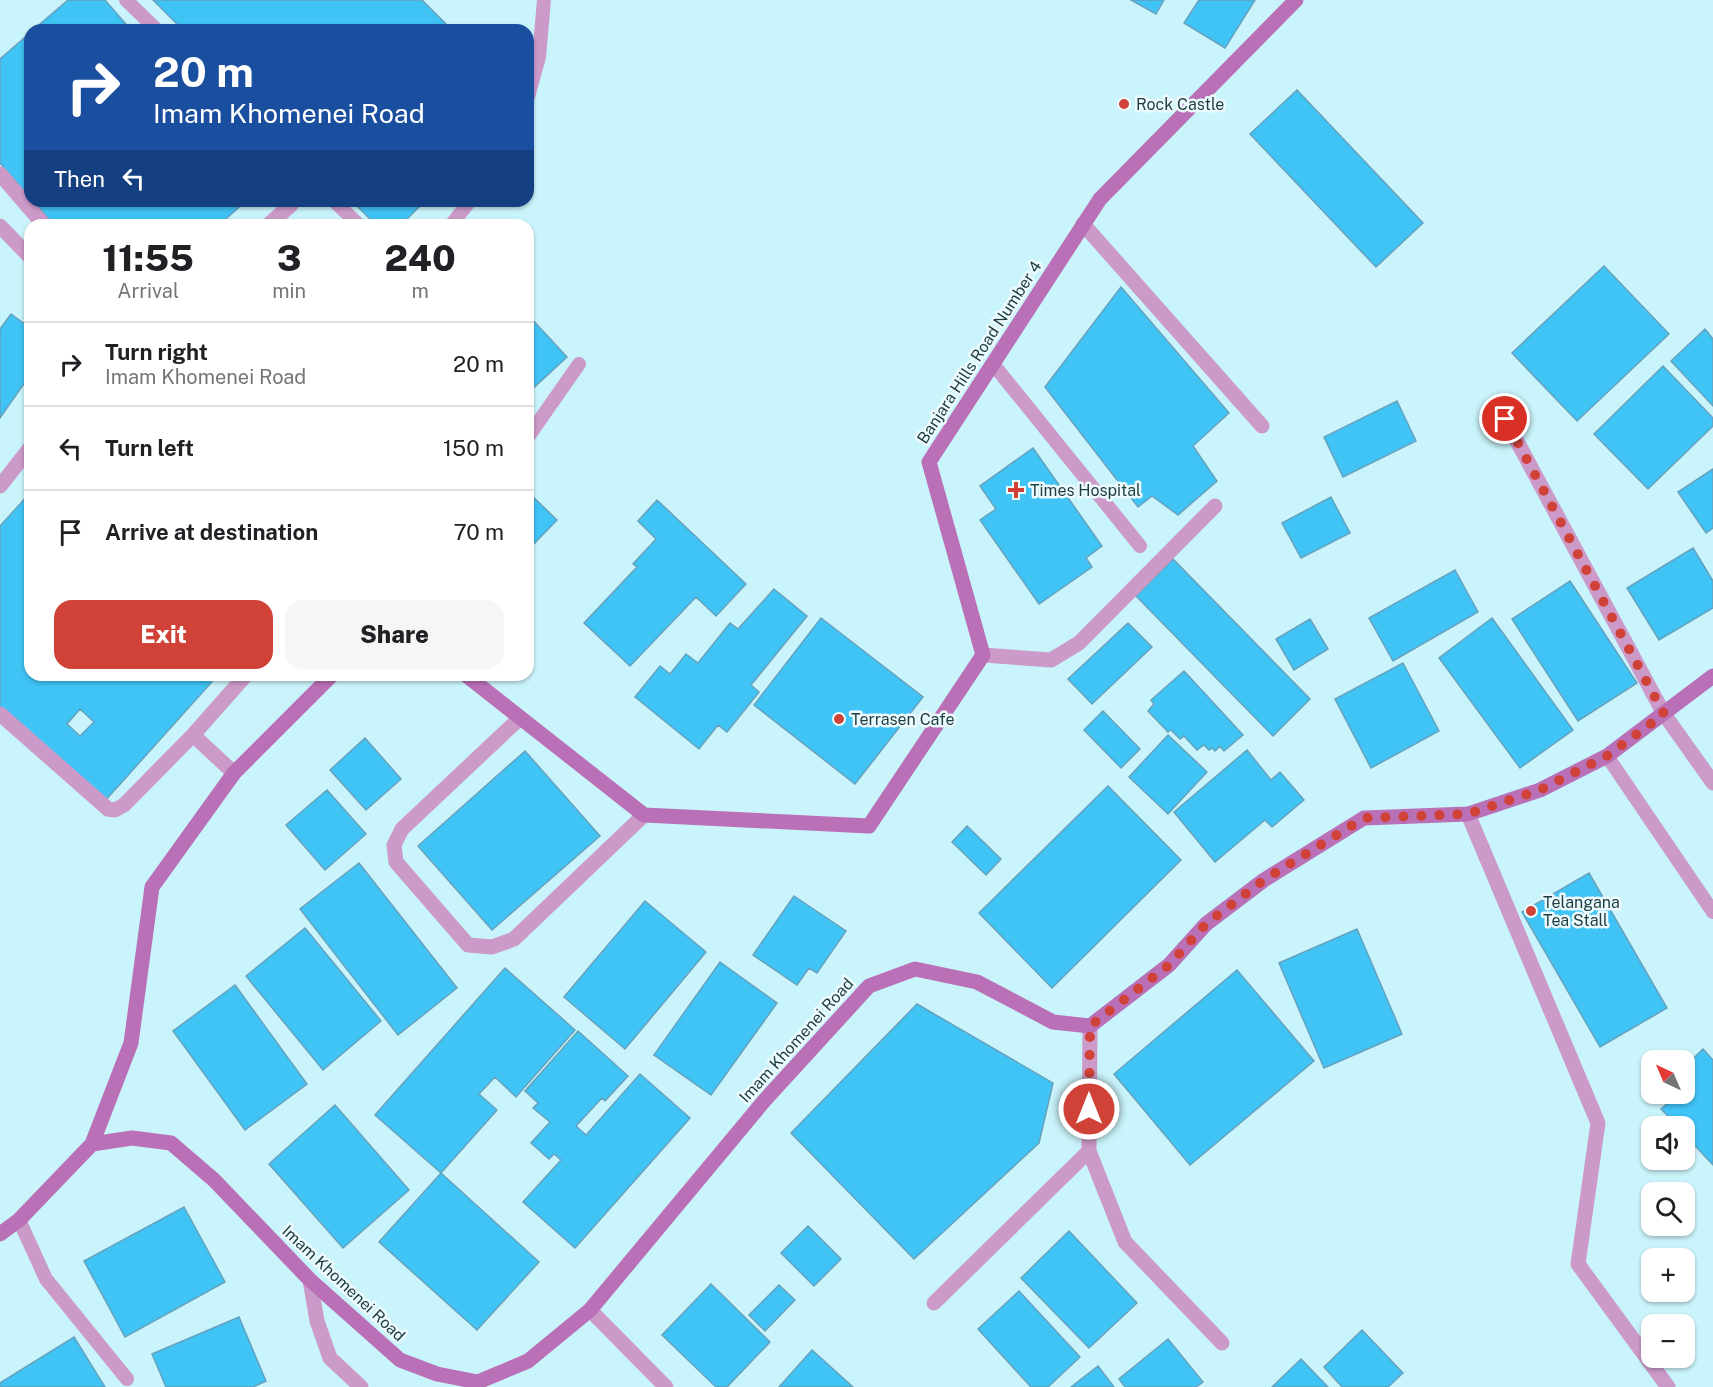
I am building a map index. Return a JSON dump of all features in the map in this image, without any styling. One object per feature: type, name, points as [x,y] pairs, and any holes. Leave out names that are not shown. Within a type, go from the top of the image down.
[{"type":"street","name":"Banjara Hills Road Number 4","points":[[983,655],[929,462],[1100,199],[1296,0]]},
{"type":"street","points":[[0,174],[24,202]]},
{"type":"street","points":[[28,207],[39,219]]},
{"type":"street","points":[[275,219],[289,207]]},
{"type":"street","points":[[1083,224],[1262,426]]},
{"type":"street","points":[[0,226],[24,251]]},
{"type":"street","points":[[1505,419],[1664,714],[1713,783]]},
{"type":"street","points":[[0,486],[24,456]]},
{"type":"street","points":[[474,681],[644,815],[869,826],[983,655],[1051,660],[1079,643],[1215,506]]},
{"type":"street","points":[[1222,1344],[1125,1242],[1089,1151],[1090,1026],[1169,965],[1206,924],[1255,886],[1364,818],[1468,814],[1540,790],[1607,756],[1713,676]]},
{"type":"street","points":[[0,714],[100,804],[115,810],[124,805],[193,735],[241,681]]},
{"type":"street","points":[[0,1234],[19,1220],[92,1144],[131,1043],[152,886],[234,773],[326,681]]},
{"type":"street","points":[[520,718],[402,829],[394,845],[396,862],[468,945],[492,947],[514,939],[644,815]]},
{"type":"street","points":[[193,735],[234,773]]},
{"type":"street","points":[[1468,814],[1598,1124],[1578,1264],[1668,1387]]},
{"type":"street","name":"Imam Khomenei Road","points":[[92,1144],[132,1138],[171,1143],[214,1180],[310,1280],[400,1360],[436,1374],[478,1382],[528,1361],[590,1310],[764,1101],[869,986],[915,969],[977,982],[1053,1022],[1090,1026]]},
{"type":"street","points":[[933,1303],[1089,1151]]},
{"type":"street","points":[[310,1280],[317,1321],[330,1358],[361,1387]]},
{"type":"street","points":[[590,1310],[666,1387]]},
{"type":"lane","points":[[126,0],[151,24]]},
{"type":"lane","points":[[534,75],[539,57],[544,0]]},
{"type":"lane","points":[[340,207],[352,219]]},
{"type":"lane","points":[[456,219],[465,207]]},
{"type":"lane","points":[[534,428],[579,364]]},
{"type":"lane","points":[[993,364],[1140,546]]},
{"type":"lane","points":[[1607,756],[1713,912]]},
{"type":"lane","points":[[19,1220],[46,1279],[127,1378]]},
{"type":"building","points":[[68,0],[105,0],[126,24],[40,24]]},
{"type":"building","points":[[153,0],[422,0],[446,24],[177,24]]},
{"type":"building","points":[[1131,0],[1164,0],[1156,14]]},
{"type":"building","points":[[1199,0],[1255,0],[1225,48],[1184,23]]},
{"type":"building","points":[[24,38],[24,191],[0,163],[0,59]]},
{"type":"building","points":[[1297,90],[1423,223],[1376,267],[1250,134]]},
{"type":"building","points":[[38,207],[239,207],[226,219],[49,219]]},
{"type":"building","points":[[358,207],[419,207],[407,219],[370,219]]},
{"type":"building","points":[[1604,266],[1669,334],[1577,421],[1512,353]]},
{"type":"building","points":[[1121,287],[1229,413],[1193,446],[1217,481],[1178,515],[1152,496],[1138,507],[1045,387]]},
{"type":"building","points":[[11,314],[24,324],[24,384],[0,418],[0,329]]},
{"type":"building","points":[[534,321],[567,357],[534,387]]},
{"type":"building","points":[[1705,329],[1713,339],[1713,406],[1671,361]]},
{"type":"building","points":[[1663,366],[1713,418],[1713,426],[1648,489],[1594,434]]},
{"type":"building","points":[[1397,401],[1416,441],[1343,477],[1324,437]]},
{"type":"building","points":[[1033,448],[1102,546],[1086,558],[1092,567],[1039,604],[980,520],[996,509],[980,486]]},
{"type":"building","points":[[1713,469],[1713,528],[1706,533],[1678,492]]},
{"type":"building","points":[[1331,497],[1350,533],[1301,558],[1282,523]]},
{"type":"building","points":[[534,498],[557,520],[534,544]]},
{"type":"building","points":[[24,500],[24,681],[213,681],[104,802],[0,708],[0,526]],"holes":[[[80,709],[94,722],[80,736],[67,724]]]},
{"type":"building","points":[[657,500],[746,584],[716,616],[696,597],[630,666],[584,623],[637,567],[633,564],[656,539],[638,521]]},
{"type":"building","points":[[1693,548],[1713,581],[1713,608],[1659,640],[1627,588]]},
{"type":"building","points":[[1173,559],[1310,699],[1273,736],[1136,596]]},
{"type":"building","points":[[1455,570],[1478,612],[1393,661],[1369,618]]},
{"type":"building","points":[[1570,581],[1637,683],[1578,721],[1512,619]]},
{"type":"building","points":[[774,589],[807,616],[751,685],[759,692],[727,732],[718,725],[699,749],[635,697],[660,666],[670,674],[686,654],[698,663],[730,623],[738,629]]},
{"type":"building","points":[[821,618],[923,697],[855,784],[754,705]]},
{"type":"building","points":[[1492,618],[1573,730],[1520,768],[1439,658]]},
{"type":"building","points":[[1310,619],[1328,649],[1294,670],[1276,639]]},
{"type":"building","points":[[1128,623],[1152,647],[1092,704],[1068,679]]},
{"type":"building","points":[[1403,663],[1439,731],[1371,768],[1335,699]]},
{"type":"building","points":[[1184,671],[1243,735],[1224,751],[1220,746],[1215,751],[1212,748],[1209,750],[1204,745],[1197,750],[1184,736],[1180,739],[1171,730],[1168,732],[1148,711],[1154,704],[1151,700]]},
{"type":"building","points":[[1103,711],[1140,749],[1121,768],[1084,730]]},
{"type":"building","points":[[1168,735],[1207,772],[1168,814],[1129,777]]},
{"type":"building","points":[[365,738],[401,779],[366,810],[330,770]]},
{"type":"building","points":[[1247,750],[1271,780],[1280,772],[1304,800],[1272,827],[1265,820],[1215,862],[1174,812]]},
{"type":"building","points":[[525,751],[600,836],[492,930],[418,846]]},
{"type":"building","points":[[1108,786],[1181,860],[1052,988],[979,913]]},
{"type":"building","points":[[327,790],[366,834],[325,870],[286,825]]},
{"type":"building","points":[[967,826],[1001,859],[986,875],[952,842]]},
{"type":"building","points":[[359,863],[457,988],[398,1035],[300,909]]},
{"type":"building","points":[[1589,873],[1667,1008],[1600,1047],[1522,912]]},
{"type":"building","points":[[794,896],[846,931],[817,973],[809,968],[797,985],[753,955]]},
{"type":"building","points":[[645,901],[706,952],[625,1049],[564,997]]},
{"type":"building","points":[[305,928],[381,1021],[323,1070],[246,976]]},
{"type":"building","points":[[1357,929],[1402,1034],[1324,1068],[1279,963]]},
{"type":"building","points":[[720,962],[777,1003],[711,1095],[654,1055]]},
{"type":"building","points":[[505,968],[575,1030],[516,1097],[495,1077],[479,1094],[497,1110],[441,1173],[375,1115]]},
{"type":"building","points":[[1237,970],[1314,1061],[1190,1165],[1114,1074]]},
{"type":"building","points":[[235,985],[307,1084],[245,1130],[173,1031]]},
{"type":"building","points":[[917,1004],[1053,1083],[1039,1143],[914,1259],[791,1133]]},
{"type":"building","points":[[578,1031],[628,1076],[605,1101],[602,1098],[576,1126],[586,1135],[640,1074],[690,1118],[575,1248],[523,1202],[561,1160],[554,1154],[549,1159],[531,1143],[550,1122],[533,1108],[538,1103],[525,1091]]},
{"type":"building","points":[[1703,1049],[1713,1060],[1713,1165],[1695,1146],[1695,1116],[1668,1116],[1661,1109],[1667,1104],[1695,1104],[1695,1057]]},
{"type":"building","points":[[335,1105],[409,1190],[343,1248],[269,1164]]},
{"type":"building","points":[[441,1173],[539,1262],[477,1330],[379,1242]]},
{"type":"building","points":[[184,1207],[225,1282],[125,1337],[84,1261]]},
{"type":"building","points":[[808,1226],[841,1259],[814,1286],[781,1253]]},
{"type":"building","points":[[1069,1231],[1137,1303],[1089,1348],[1021,1278]]},
{"type":"building","points":[[711,1284],[770,1342],[727,1387],[716,1387],[662,1335]]},
{"type":"building","points":[[779,1285],[795,1300],[765,1331],[749,1315]]},
{"type":"building","points":[[1019,1291],[1080,1357],[1048,1387],[1031,1387],[978,1329]]},
{"type":"building","points":[[239,1317],[266,1381],[253,1387],[166,1387],[152,1354]]},
{"type":"building","points":[[1362,1330],[1403,1373],[1388,1387],[1342,1387],[1324,1367]]},
{"type":"building","points":[[74,1337],[105,1387],[0,1387],[0,1383]]},
{"type":"building","points":[[1168,1339],[1203,1382],[1196,1387],[1125,1387],[1119,1379]]},
{"type":"building","points":[[812,1350],[853,1387],[779,1387]]},
{"type":"building","points":[[1301,1359],[1328,1387],[1272,1387]]},
{"type":"building","points":[[1098,1366],[1114,1387],[1071,1387]]},
{"type":"place","name":"Rock Castle","points":[[1124,104]]},
{"type":"place","name":"Times Hospital","points":[[1016,490]]},
{"type":"place","name":"Terrasen Cafe","points":[[839,719]]},
{"type":"place","name":"Telangana Tea Stall","points":[[1531,911]]},
{"type":"route","points":[[1089,1109],[1090,1026],[1169,965],[1206,924],[1264,880],[1364,818],[1468,814],[1540,790],[1607,756],[1664,714],[1505,419]]}]
